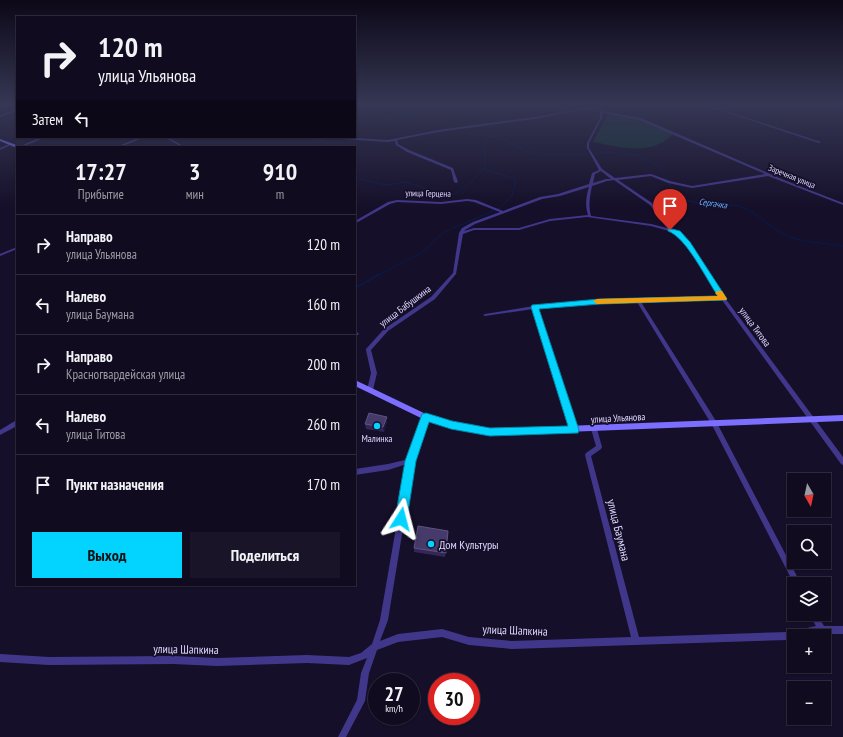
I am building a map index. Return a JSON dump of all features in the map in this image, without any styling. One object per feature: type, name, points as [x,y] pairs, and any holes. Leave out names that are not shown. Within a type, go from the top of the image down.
[{"type":"main road","points":[[0,140],[17,146]]},
{"type":"main road","name":"улица Ульянова","points":[[356,383],[426,416],[451,425],[490,432],[574,430],[843,418]]},
{"type":"street","points":[[22,146],[39,139]]},
{"type":"street","points":[[120,146],[138,139]]},
{"type":"street","points":[[170,139],[182,146]]},
{"type":"street","points":[[359,139],[381,141],[396,140],[397,144],[408,151],[452,168],[456,182]]},
{"type":"street","points":[[590,139],[588,148],[601,170],[618,179],[651,204],[670,230]]},
{"type":"street","name":"Заречная улица","points":[[687,139],[768,175],[843,204]]},
{"type":"street","points":[[812,139],[820,142]]},
{"type":"street","points":[[0,149],[12,144]]},
{"type":"street","points":[[590,217],[586,208],[594,173],[601,170]]},
{"type":"street","points":[[461,233],[463,228],[474,222],[541,198],[559,195],[607,180],[651,175],[669,182],[692,187],[768,175]]},
{"type":"street","name":"улица Герцена","points":[[356,221],[389,203],[397,201],[441,203],[467,200],[475,201],[503,212]]},
{"type":"street","points":[[461,233],[474,229],[519,230],[550,220],[590,217],[670,230]]},
{"type":"street","name":"улица Титова","points":[[670,230],[677,232],[687,244],[723,299],[843,462]]},
{"type":"street","name":"улица Бабушкина","points":[[370,390],[374,373],[368,350],[386,330],[433,298],[455,273],[461,233]]},
{"type":"street","points":[[0,255],[16,248]]},
{"type":"street","points":[[484,315],[535,307],[600,301],[723,299]]},
{"type":"street","points":[[638,300],[714,423],[794,577]]},
{"type":"street","points":[[535,307],[574,430]]},
{"type":"street","points":[[342,737],[361,701],[365,673],[384,620],[411,461],[426,416]]},
{"type":"street","points":[[0,433],[16,424]]},
{"type":"street","name":"улица Баумана","points":[[594,429],[599,447],[588,455],[636,641]]},
{"type":"street","points":[[356,472],[388,467],[411,461]]},
{"type":"street","name":"улица Шапкина","points":[[831,630],[843,630]]},
{"type":"street","name":"улица Шапкина","points":[[0,658],[217,662],[306,659],[349,661],[363,656],[374,647],[398,638],[442,633],[469,640],[512,645],[787,636]]},
{"type":"green space","points":[[594,139],[666,139],[655,146],[645,148],[625,148],[593,142]]},
{"type":"building","points":[[369,413],[387,417],[383,427],[365,424]]},
{"type":"building","name":"Дом Культуры","points":[[418,526],[448,531],[446,553],[414,548]]},
{"type":"waterway","name":"Сергачка","points":[[317,139],[321,140],[330,146]]},
{"type":"waterway","name":"Сергачка","points":[[483,169],[485,167],[484,144],[487,139]]},
{"type":"waterway","name":"Сергачка","points":[[502,139],[534,153],[547,155],[587,155]]},
{"type":"waterway","name":"Сергачка","points":[[595,154],[608,152],[641,156],[645,160],[659,166],[675,194],[684,200],[699,203],[739,206],[751,211],[778,231],[790,237],[805,241],[843,246]]},
{"type":"waterway","name":"Сергачка","points":[[356,178],[386,185],[406,182],[446,195],[454,194],[470,183],[483,169]]},
{"type":"waterway","points":[[378,275],[421,253],[444,232],[500,208],[512,196],[516,179],[483,169]]},
{"type":"waterway","points":[[356,287],[380,274]]},
{"type":"slow traffic","points":[[597,301],[723,299],[719,293]]},
{"type":"place","name":"Малинка","points":[[377,426]]},
{"type":"place","name":"Дом Культуры","points":[[431,544]]},
{"type":"route","points":[[401,519],[411,461],[416,441],[426,416],[451,425],[490,432],[510,433],[574,430],[535,307],[600,301],[723,299],[687,244],[677,232],[670,230]]}]
